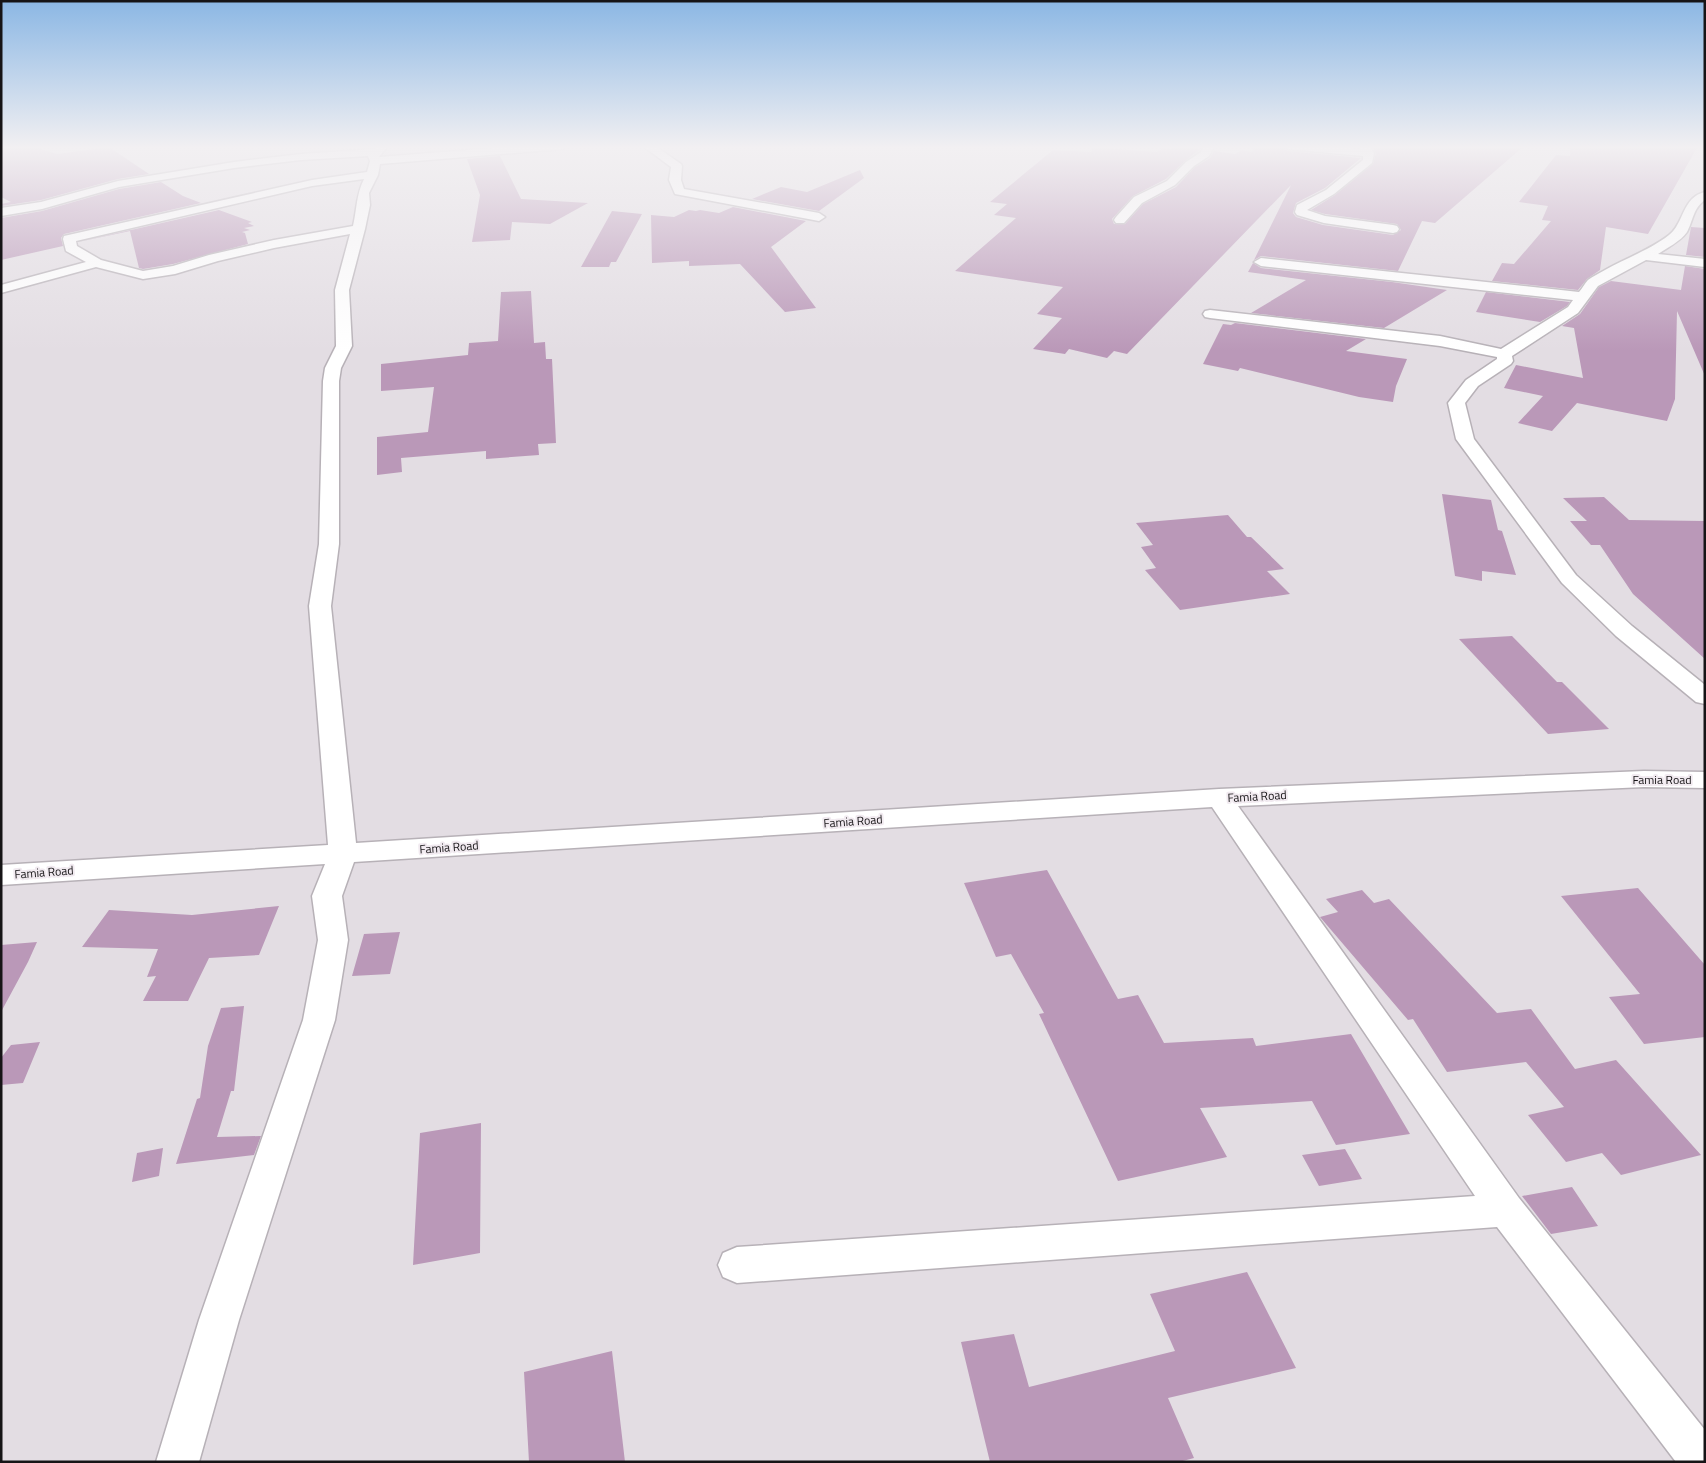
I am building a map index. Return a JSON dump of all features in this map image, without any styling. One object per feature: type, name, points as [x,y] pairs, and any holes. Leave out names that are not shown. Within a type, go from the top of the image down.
[{"type":"street","points":[[96,263],[89,256],[71,248],[70,239],[105,228],[168,214]]},
{"type":"street","points":[[177,1462],[219,1320],[319,1020],[333,940],[327,896],[343,853],[320,606],[329,544],[328,434],[331,381],[333,368],[344,346],[342,290],[362,214]]},
{"type":"street","points":[[805,214],[820,217]]},
{"type":"street","points":[[1120,220],[1125,214]]},
{"type":"street","points":[[1309,214],[1324,219],[1393,229]]},
{"type":"street","points":[[1210,314],[1440,341],[1504,354],[1573,310],[1594,283],[1633,260],[1645,256],[1681,231],[1687,214]]},
{"type":"street","points":[[1,289],[96,263],[143,275],[175,270],[214,258],[274,244],[359,229]]},
{"type":"street","points":[[1645,256],[1705,263]]},
{"type":"street","points":[[1261,262],[1582,297]]},
{"type":"street","points":[[1504,354],[1505,361],[1472,383],[1456,403],[1465,439],[1569,579],[1624,631],[1705,698]]},
{"type":"street","name":"Famia Road","points":[[1,874],[1219,798],[1644,778],[1705,780]]},
{"type":"street","points":[[1219,798],[1506,1210],[1703,1462]]},
{"type":"street","points":[[737,1265],[1506,1210]]},
{"type":"building","points":[[23,214],[151,214],[64,234],[61,238],[63,246],[1,260],[1,218]]},
{"type":"building","points":[[200,214],[231,214],[252,222],[248,223],[254,226],[244,228],[250,230],[242,232],[245,233],[248,244],[173,264],[143,269],[139,268],[130,231],[78,242]]},
{"type":"building","points":[[477,214],[568,214],[550,224],[512,222],[510,240],[472,242]]},
{"type":"building","points":[[610,214],[642,214],[616,262],[611,262],[609,267],[581,267]]},
{"type":"building","points":[[680,214],[771,214],[806,221],[771,247],[816,308],[785,312],[740,264],[689,266],[689,261],[652,263],[651,215],[674,217]]},
{"type":"building","points":[[1116,214],[1112,219],[1114,224],[1125,224],[1134,214],[1263,214],[1127,354],[1114,351],[1107,358],[1069,349],[1065,354],[1033,349],[1062,318],[1037,314],[1063,287],[955,271],[1016,218],[994,215]]},
{"type":"building","points":[[1277,214],[1294,214],[1296,217],[1323,225],[1393,235],[1401,230],[1397,224],[1327,214],[1445,214],[1435,223],[1422,221],[1398,271],[1261,256],[1254,260]]},
{"type":"building","points":[[1544,214],[1659,214],[1648,234],[1606,227],[1600,270],[1587,279],[1578,290],[1492,281],[1502,263],[1514,264],[1551,221],[1542,220]]},
{"type":"building","points":[[1691,227],[1705,228],[1705,257],[1686,255]]},
{"type":"building","points":[[1253,263],[1261,268],[1447,290],[1384,328],[1251,313],[1306,280],[1248,272]]},
{"type":"building","points":[[1685,266],[1705,269],[1705,376],[1677,311],[1675,399],[1667,421],[1577,403],[1552,431],[1518,423],[1543,396],[1504,388],[1516,365],[1583,378],[1574,328],[1562,326],[1580,314],[1599,287],[1611,281],[1681,290]]},
{"type":"building","points":[[531,291],[534,343],[545,342],[546,359],[552,359],[556,443],[538,444],[539,455],[486,459],[486,451],[401,458],[402,472],[377,475],[377,437],[428,432],[434,387],[381,391],[381,364],[468,355],[469,343],[498,341],[501,292]]},
{"type":"building","points":[[1486,292],[1570,302],[1567,306],[1540,322],[1476,312]]},
{"type":"building","points":[[1235,323],[1366,339],[1346,351],[1407,359],[1396,386],[1393,402],[1359,397],[1240,368],[1238,371],[1203,364],[1223,324],[1231,325]]},
{"type":"building","points":[[1442,494],[1491,500],[1498,530],[1502,531],[1516,575],[1482,571],[1482,581],[1455,576]]},
{"type":"building","points":[[1604,497],[1629,520],[1705,521],[1705,659],[1633,594],[1600,545],[1591,545],[1570,521],[1587,521],[1563,498]]},
{"type":"building","points":[[1228,515],[1247,537],[1251,537],[1284,569],[1267,571],[1290,594],[1180,610],[1145,570],[1156,568],[1141,547],[1153,545],[1136,523]]},
{"type":"building","points":[[1512,636],[1557,682],[1562,682],[1609,729],[1548,734],[1459,639]]},
{"type":"building","points":[[1047,870],[1118,999],[1138,995],[1164,1043],[1253,1038],[1256,1046],[1351,1034],[1410,1134],[1336,1145],[1312,1101],[1200,1108],[1227,1157],[1118,1181],[1039,1014],[1044,1013],[1011,954],[996,957],[964,883]]},
{"type":"building","points":[[1638,888],[1705,965],[1705,1037],[1644,1044],[1609,997],[1640,994],[1561,896]]},
{"type":"building","points":[[1362,890],[1374,903],[1389,899],[1497,1013],[1531,1009],[1575,1069],[1616,1060],[1701,1155],[1621,1175],[1602,1153],[1566,1162],[1528,1115],[1564,1107],[1526,1062],[1447,1072],[1413,1019],[1408,1020],[1320,917],[1338,912],[1326,899]]},
{"type":"building","points":[[279,906],[259,955],[209,958],[188,1001],[143,1001],[156,976],[147,977],[158,949],[82,947],[109,910],[192,915]]},
{"type":"building","points":[[400,932],[390,974],[352,976],[364,934]]},
{"type":"building","points":[[37,942],[28,962],[1,1012],[1,945]]},
{"type":"building","points":[[244,1006],[234,1091],[231,1091],[217,1137],[261,1136],[254,1155],[176,1164],[197,1099],[200,1098],[208,1046],[221,1008]]},
{"type":"building","points":[[40,1042],[23,1083],[1,1085],[1,1058],[11,1045]]},
{"type":"building","points":[[481,1123],[480,1253],[413,1265],[420,1133]]},
{"type":"building","points":[[163,1148],[159,1176],[132,1182],[137,1153]]},
{"type":"building","points":[[1345,1149],[1362,1179],[1319,1186],[1302,1155]]},
{"type":"building","points":[[1572,1187],[1598,1226],[1551,1234],[1522,1196]]},
{"type":"building","points":[[1247,1272],[1296,1368],[1168,1398],[1194,1458],[1179,1462],[990,1462],[961,1342],[1014,1334],[1029,1387],[1175,1351],[1150,1294]]},
{"type":"building","points":[[612,1351],[625,1462],[529,1462],[524,1372]]}]
